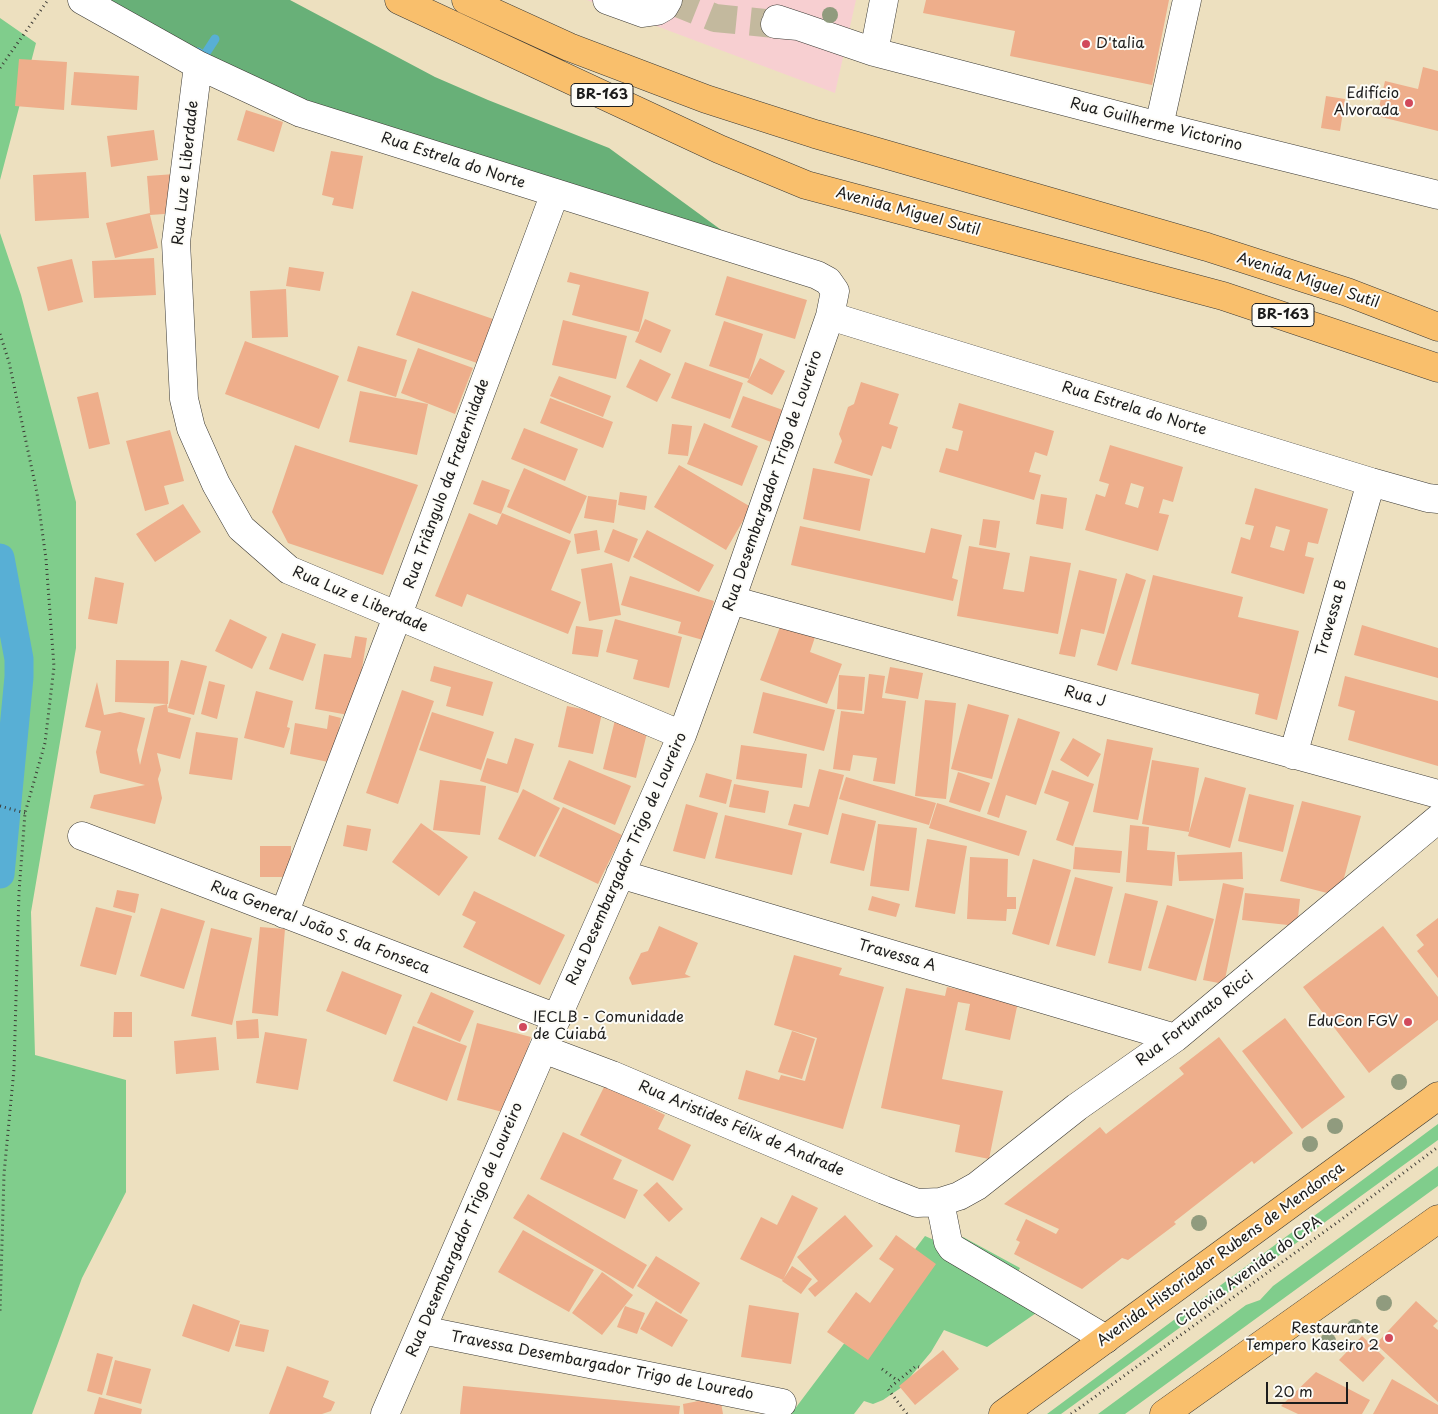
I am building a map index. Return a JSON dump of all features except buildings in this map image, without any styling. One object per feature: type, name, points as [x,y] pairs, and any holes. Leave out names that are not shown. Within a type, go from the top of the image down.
[{"type":"main road","name":"Avenida Miguel Sutil","points":[[399,0],[719,150],[806,185],[1223,296],[1438,368]]},
{"type":"main road","name":"Avenida Miguel Sutil","points":[[466,0],[569,47],[706,99],[815,134],[1207,247],[1347,292],[1438,327]]},
{"type":"main road","name":"Avenida Historiador Rubens de Mendonça","points":[[1003,1414],[1438,1096]]},
{"type":"main road","points":[[1164,1414],[1438,1219]]},
{"type":"street","name":"Rua Estrela do Norte","points":[[82,0],[198,65],[302,113],[817,275],[828,281],[833,303],[1371,482],[1438,499]]},
{"type":"street","points":[[607,0],[643,13],[658,11],[664,7],[668,0]]},
{"type":"street","points":[[874,52],[884,0]]},
{"type":"street","points":[[1159,126],[1187,0]]},
{"type":"street","name":"Rua Guilherme Victorino","points":[[783,23],[874,52],[1159,126],[1438,195]]},
{"type":"street","name":"Rua Luz e Liberdade","points":[[198,65],[176,242],[184,399],[190,428],[216,484],[241,528],[289,570],[682,735]]},
{"type":"street","name":"Rua Triângulo da Fraternidade","points":[[284,914],[555,193]]},
{"type":"street","name":"Rua Desembargador Trigo de Loureiro","points":[[385,1414],[543,1049],[682,735],[732,600],[833,303]]},
{"type":"street","name":"Travessa B","points":[[1293,755],[1371,482]]},
{"type":"street","name":"Rua J","points":[[732,600],[1438,794]]},
{"type":"street","name":"Rua Fortunato Ricci","points":[[940,1202],[959,1196],[977,1186],[1077,1107],[1175,1038],[1438,819]]},
{"type":"street","name":"Rua General João S. da Fonseca","points":[[82,836],[557,1018]]},
{"type":"street","name":"Travessa A","points":[[620,874],[1175,1038]]},
{"type":"street","name":"Rua Aristides Félix de Andrade","points":[[543,1049],[612,1075],[917,1203],[940,1202]]},
{"type":"street","points":[[940,1202],[948,1242],[952,1248],[1106,1339]]},
{"type":"street","name":"Travessa Desembargador Trigo de Louredo","points":[[422,1330],[782,1403]]},
{"type":"path","points":[[0,68],[48,0]]},
{"type":"path","points":[[0,334],[9,362],[38,493],[46,559],[54,667],[45,743],[25,813],[19,892],[14,1069],[4,1174],[0,1312]]},
{"type":"path","points":[[0,806],[25,813]]},
{"type":"path","name":"Ciclovia Avenida do CPA","points":[[1071,1414],[1342,1219],[1438,1147]]},
{"type":"path","points":[[907,1414],[888,1389],[916,1366],[919,1367]]},
{"type":"path","points":[[882,1369],[898,1381]]},
{"type":"shaded area","points":[[587,0],[856,0],[835,93]]},
{"type":"green space","points":[[102,0],[290,0],[435,77],[609,148],[724,232],[301,103]]},
{"type":"green space","points":[[0,18],[36,43],[0,180]]},
{"type":"green space","points":[[0,233],[21,295],[76,502],[76,648],[31,912],[35,1055],[126,1080],[126,1192],[82,1278],[32,1414],[0,1414]]},
{"type":"green space","points":[[1438,1124],[1438,1140],[1061,1414],[1047,1414]]},
{"type":"green space","points":[[1438,1166],[1438,1186],[1125,1414],[1098,1414],[1246,1305],[1260,1300],[1273,1286]]},
{"type":"green space","points":[[925,1236],[952,1248],[963,1237],[1020,1268],[1008,1291],[1039,1311],[987,1347],[944,1330],[931,1352],[902,1387],[883,1400],[873,1404],[864,1401],[854,1414],[791,1414]]},
{"type":"waterway","points":[[198,52],[204,56],[215,39]]},
{"type":"waterway","points":[[0,558],[19,659],[19,677],[0,874]]},
{"type":"tunnel","points":[[670,0],[715,18],[775,24]]},
{"type":"place","name":"D'talia","points":[[1086,44]]},
{"type":"place","name":"Edifício Alvorada","points":[[1409,103]]},
{"type":"place","name":"EduCon FGV","points":[[1408,1022]]},
{"type":"place","name":"IECLB - Comunidade de Cuiabá","points":[[523,1027]]},
{"type":"place","name":"Restaurante Tempero Kaseiro 2","points":[[1389,1338]]}]
